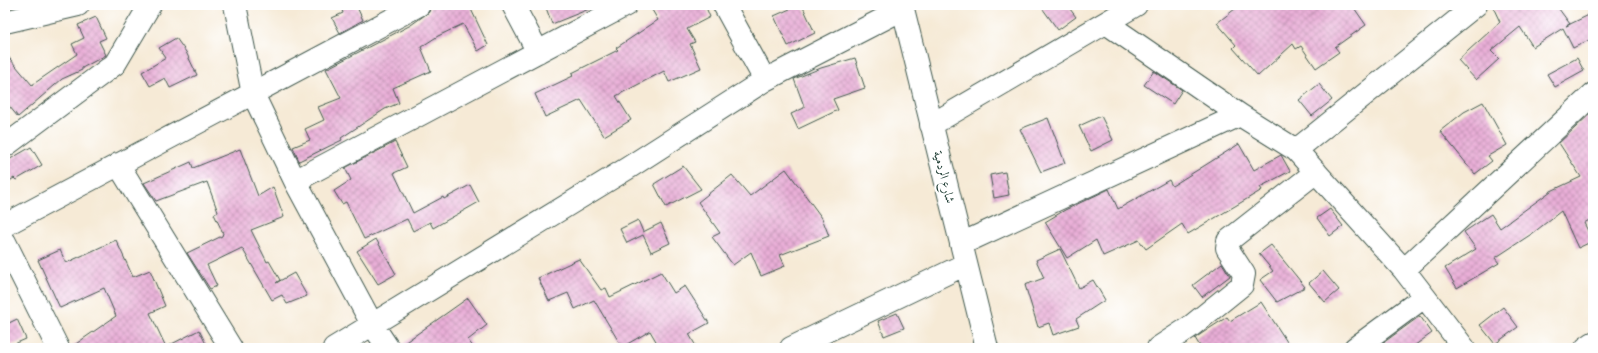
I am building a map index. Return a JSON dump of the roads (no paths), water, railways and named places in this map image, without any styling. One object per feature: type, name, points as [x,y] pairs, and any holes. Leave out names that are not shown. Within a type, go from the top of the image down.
[{"type":"street","points":[[11,16],[78,5]]},
{"type":"street","points":[[5,146],[115,64],[150,5]]},
{"type":"street","points":[[235,5],[253,94],[295,181],[372,324],[388,348]]},
{"type":"street","points":[[5,225],[419,5]]},
{"type":"street","points":[[513,5],[538,52]]},
{"type":"street","points":[[295,181],[626,5]]},
{"type":"street","points":[[724,5],[765,80]]},
{"type":"street","points":[[1296,150],[1476,5]]},
{"type":"street","points":[[334,348],[628,168],[765,80],[902,7]]},
{"type":"street","name":"شارع الردمية","points":[[902,7],[987,348]]},
{"type":"street","points":[[931,124],[1121,12],[1240,115],[1296,150],[1404,270],[1464,348]]},
{"type":"street","points":[[1404,270],[1593,94]]},
{"type":"street","points":[[791,348],[963,254],[1240,115]]},
{"type":"street","points":[[118,164],[231,348]]},
{"type":"street","points":[[1158,348],[1190,327],[1242,285],[1244,274],[1227,248],[1228,241],[1316,172]]},
{"type":"street","points":[[5,242],[58,348]]},
{"type":"street","points":[[1355,348],[1424,297]]},
{"type":"street","points":[[1586,348],[1593,343]]}]
